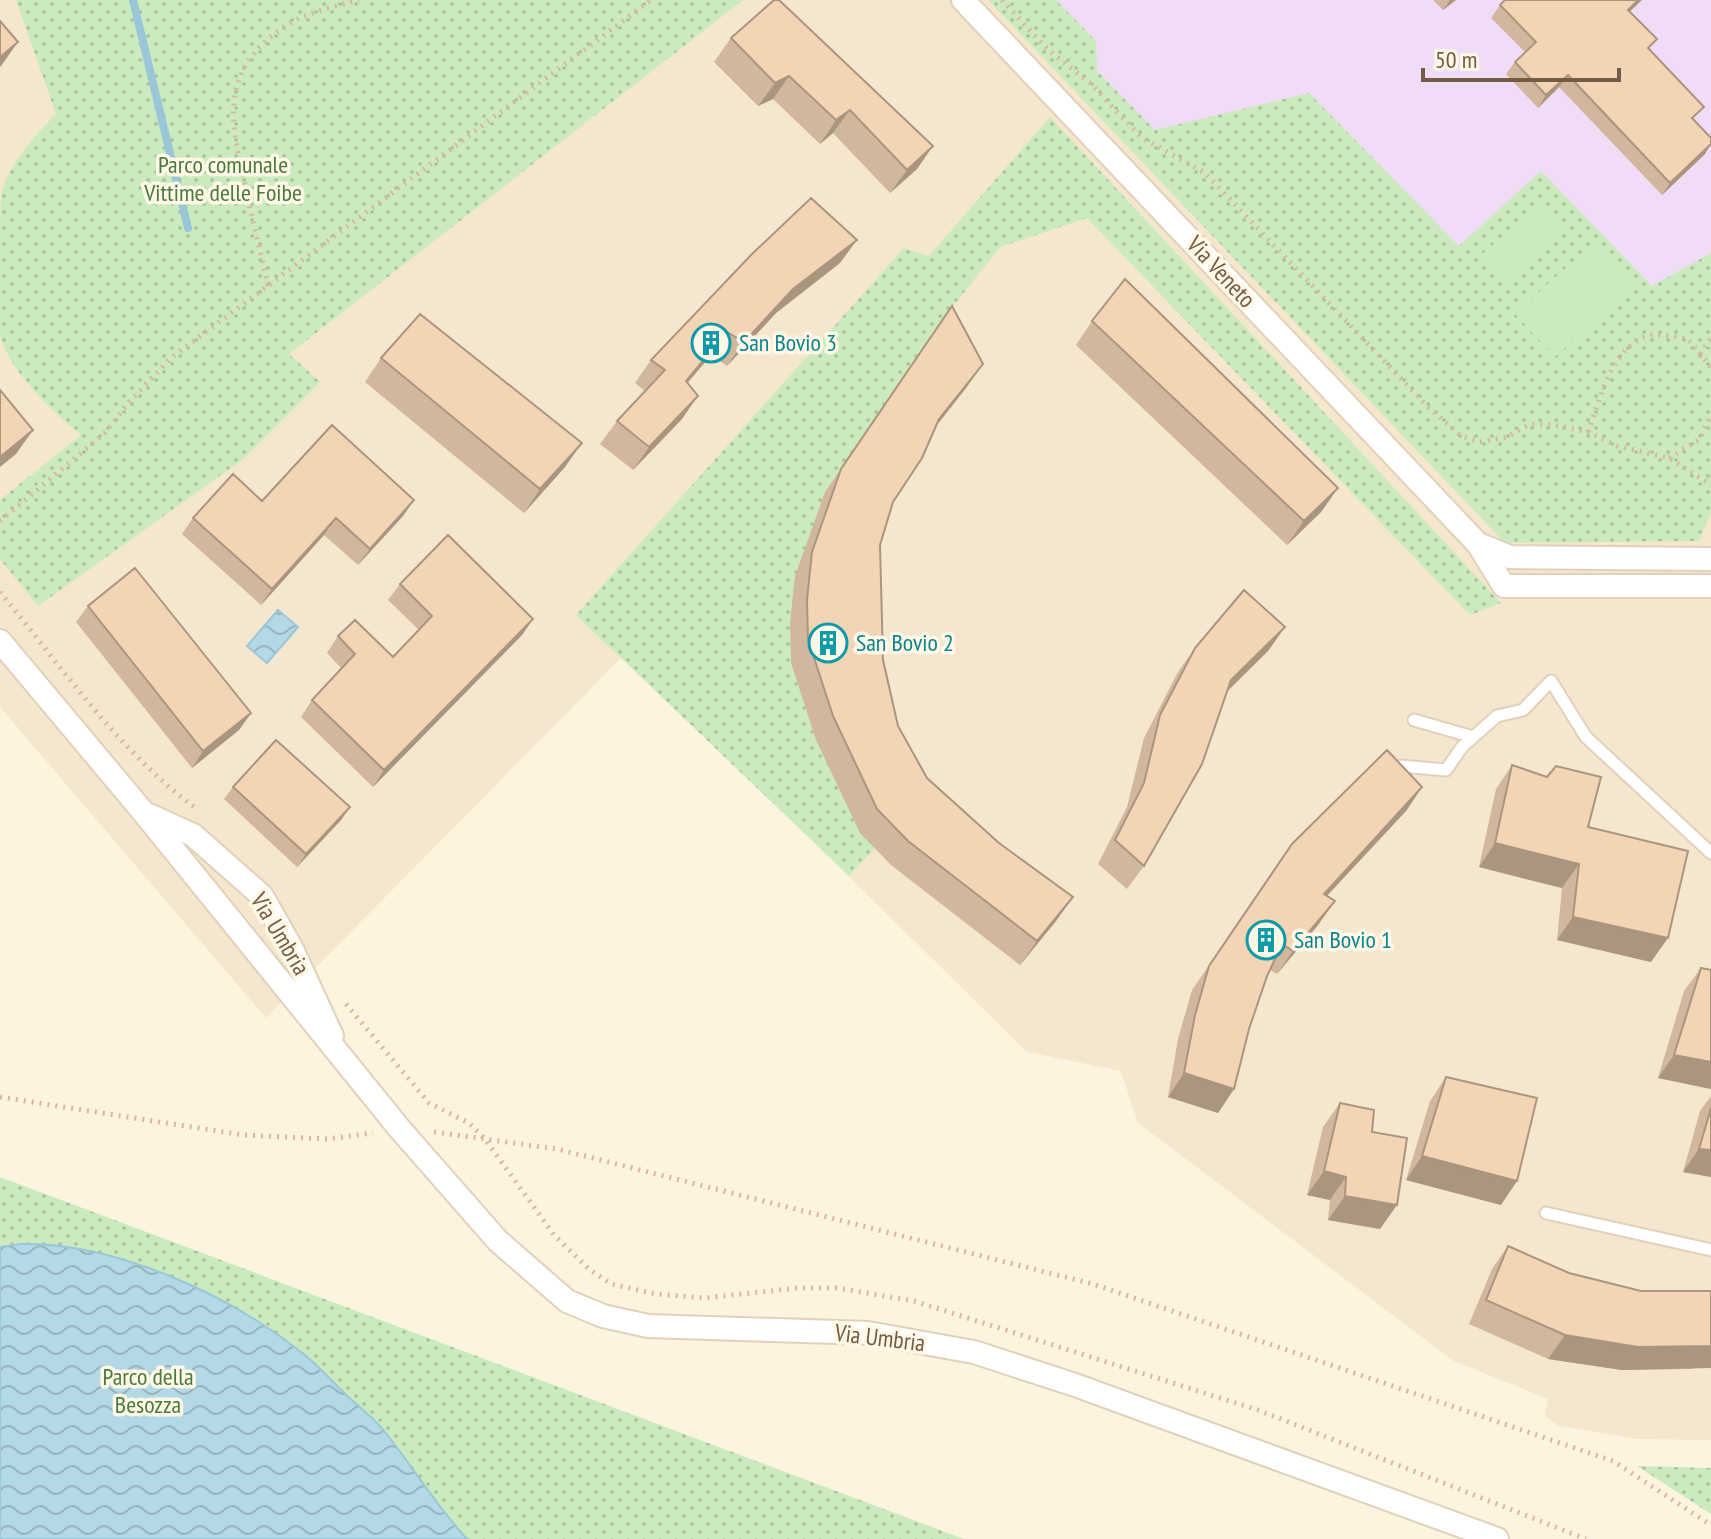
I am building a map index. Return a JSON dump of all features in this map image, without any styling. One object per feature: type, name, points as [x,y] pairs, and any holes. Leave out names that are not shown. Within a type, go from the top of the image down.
[{"type":"street","name":"Via Veneto","points":[[963,0],[1478,544],[1504,586],[1711,586]]},
{"type":"street","name":"Via Veneto","points":[[1478,544],[1510,557],[1711,559]]},
{"type":"street","name":"Via Umbria","points":[[0,641],[399,1128],[498,1241],[567,1301],[603,1316],[648,1326],[868,1333],[974,1352],[1089,1390],[1497,1539]]},
{"type":"street","name":"Via Umbria","points":[[144,813],[193,835],[262,896],[317,1000],[341,1059]]},
{"type":"lane","points":[[1401,766],[1446,770],[1473,737],[1497,716],[1523,710],[1551,681],[1586,737],[1711,853]]},
{"type":"lane","points":[[1414,720],[1473,737]]},
{"type":"lane","points":[[1546,1213],[1711,1250]]},
{"type":"path","points":[[268,286],[235,142],[231,116],[236,88],[246,65],[260,46],[286,25],[316,12],[359,0]]},
{"type":"path","points":[[0,521],[106,432],[128,403],[172,357],[651,0]]},
{"type":"path","points":[[1002,0],[1045,47],[1091,84],[1141,137],[1205,173],[1428,407],[1460,435],[1480,442],[1507,437],[1530,424],[1553,425],[1588,432],[1617,446],[1669,458],[1711,485]]},
{"type":"path","points":[[1588,432],[1602,389],[1620,357],[1645,337],[1667,335],[1688,339],[1711,367]]},
{"type":"path","points":[[1700,354],[1711,338]]},
{"type":"path","points":[[1669,458],[1700,439],[1711,414]]},
{"type":"path","points":[[0,1097],[271,1138],[327,1139],[399,1128],[557,1149],[1093,1284],[1613,1461],[1711,1525]]},
{"type":"shaded area","points":[[0,0],[1711,0],[1711,1440],[1635,1439],[1557,1425],[1545,1416],[1548,1399],[1454,1361],[1138,1123],[1121,1071],[1027,1052],[624,655],[266,1018],[0,707]]},
{"type":"shaded area","points":[[1056,0],[1711,0],[1711,253],[1652,286],[1541,171],[1460,247],[1309,93],[1155,130],[1097,71],[1096,41]]},
{"type":"green space","name":"Parco comunale Vittime delle Foibe","points":[[16,0],[743,0],[289,354],[320,382],[242,460],[38,606],[0,559],[0,500],[81,435],[46,404],[23,377],[5,350],[0,336],[1,195],[16,161],[56,114]]},
{"type":"green space","points":[[988,0],[1056,0],[1096,41],[1097,71],[1155,130],[1309,93],[1459,246],[1541,171],[1652,286],[1711,253],[1711,512],[1699,541],[1505,543]]},
{"type":"green space","points":[[1050,117],[1501,603],[1470,615],[1087,218],[1000,247],[935,329],[825,492],[790,623],[791,663],[816,740],[875,848],[849,876],[576,615],[904,248],[929,256]]},
{"type":"green space","points":[[1539,203],[1563,229],[1504,282],[1480,256]]},
{"type":"green space","points":[[1594,242],[1634,286],[1555,357],[1515,314]]},
{"type":"green space","name":"Parco della Besozza","points":[[0,1177],[964,1539],[0,1539]]},
{"type":"green space","points":[[1637,1466],[1711,1468],[1711,1514]]},
{"type":"water","points":[[278,610],[298,627],[267,663],[247,646]]},
{"type":"water","points":[[21,1244],[94,1252],[131,1262],[205,1292],[272,1331],[313,1362],[381,1427],[467,1539],[0,1539],[0,1247]]},
{"type":"building","points":[[774,0],[779,0],[933,146],[907,170],[850,110],[836,120],[789,76],[775,83],[731,38]]},
{"type":"building","points":[[1505,0],[1638,0],[1628,10],[1657,39],[1648,48],[1704,107],[1692,118],[1711,138],[1711,144],[1670,183],[1568,75],[1546,95],[1515,62],[1536,42],[1500,5]]},
{"type":"building","points":[[0,21],[18,42],[0,57]]},
{"type":"building","name":"San Bovio 3","points":[[811,198],[857,240],[793,289],[744,342],[727,332],[686,381],[698,396],[649,447],[617,421],[665,370],[651,360],[752,254]]},
{"type":"building","points":[[1125,279],[1338,488],[1304,521],[1092,321]]},
{"type":"building","name":"San Bovio 2","points":[[952,306],[983,364],[939,419],[922,458],[893,502],[880,545],[883,660],[898,726],[927,778],[999,843],[1073,897],[1037,941],[908,841],[877,809],[833,716],[808,639],[807,600],[812,552],[841,469]]},
{"type":"building","points":[[420,314],[582,443],[540,489],[381,358]]},
{"type":"building","points":[[0,390],[33,430],[0,457]]},
{"type":"building","points":[[332,425],[414,500],[370,549],[336,518],[272,589],[193,518],[233,474],[262,501]]},
{"type":"building","points":[[448,535],[533,619],[384,770],[312,700],[355,654],[338,636],[355,620],[393,657],[432,616],[400,584]]},
{"type":"building","points":[[135,568],[251,713],[203,751],[88,606]]},
{"type":"building","points":[[1244,590],[1285,627],[1231,680],[1202,764],[1144,866],[1115,840],[1144,783],[1160,715],[1195,648]]},
{"type":"building","points":[[276,740],[350,807],[306,854],[233,787]]},
{"type":"building","name":"San Bovio 1","points":[[1387,750],[1422,787],[1324,894],[1335,901],[1293,951],[1282,944],[1267,976],[1249,1029],[1234,1089],[1184,1073],[1195,1015],[1209,966],[1292,844]]},
{"type":"building","points":[[1512,765],[1547,777],[1556,766],[1601,777],[1588,827],[1688,851],[1668,938],[1573,917],[1579,864],[1495,843]]},
{"type":"building","points":[[1701,968],[1711,970],[1711,1062],[1674,1055]]},
{"type":"building","points":[[1446,1077],[1537,1098],[1517,1181],[1422,1156]]},
{"type":"building","points":[[1340,1103],[1374,1110],[1372,1132],[1407,1138],[1397,1205],[1345,1196],[1346,1177],[1324,1171]]},
{"type":"building","points":[[1711,1108],[1711,1150],[1699,1149]]},
{"type":"building","points":[[1508,1246],[1569,1273],[1641,1291],[1711,1291],[1711,1346],[1638,1347],[1565,1335],[1486,1300]]},
{"type":"waterway","points":[[133,0],[188,228]]},
{"type":"place","name":"San Bovio 3","points":[[711,343]]},
{"type":"place","name":"San Bovio 2","points":[[828,643]]},
{"type":"place","name":"San Bovio 1","points":[[1266,940]]}]
